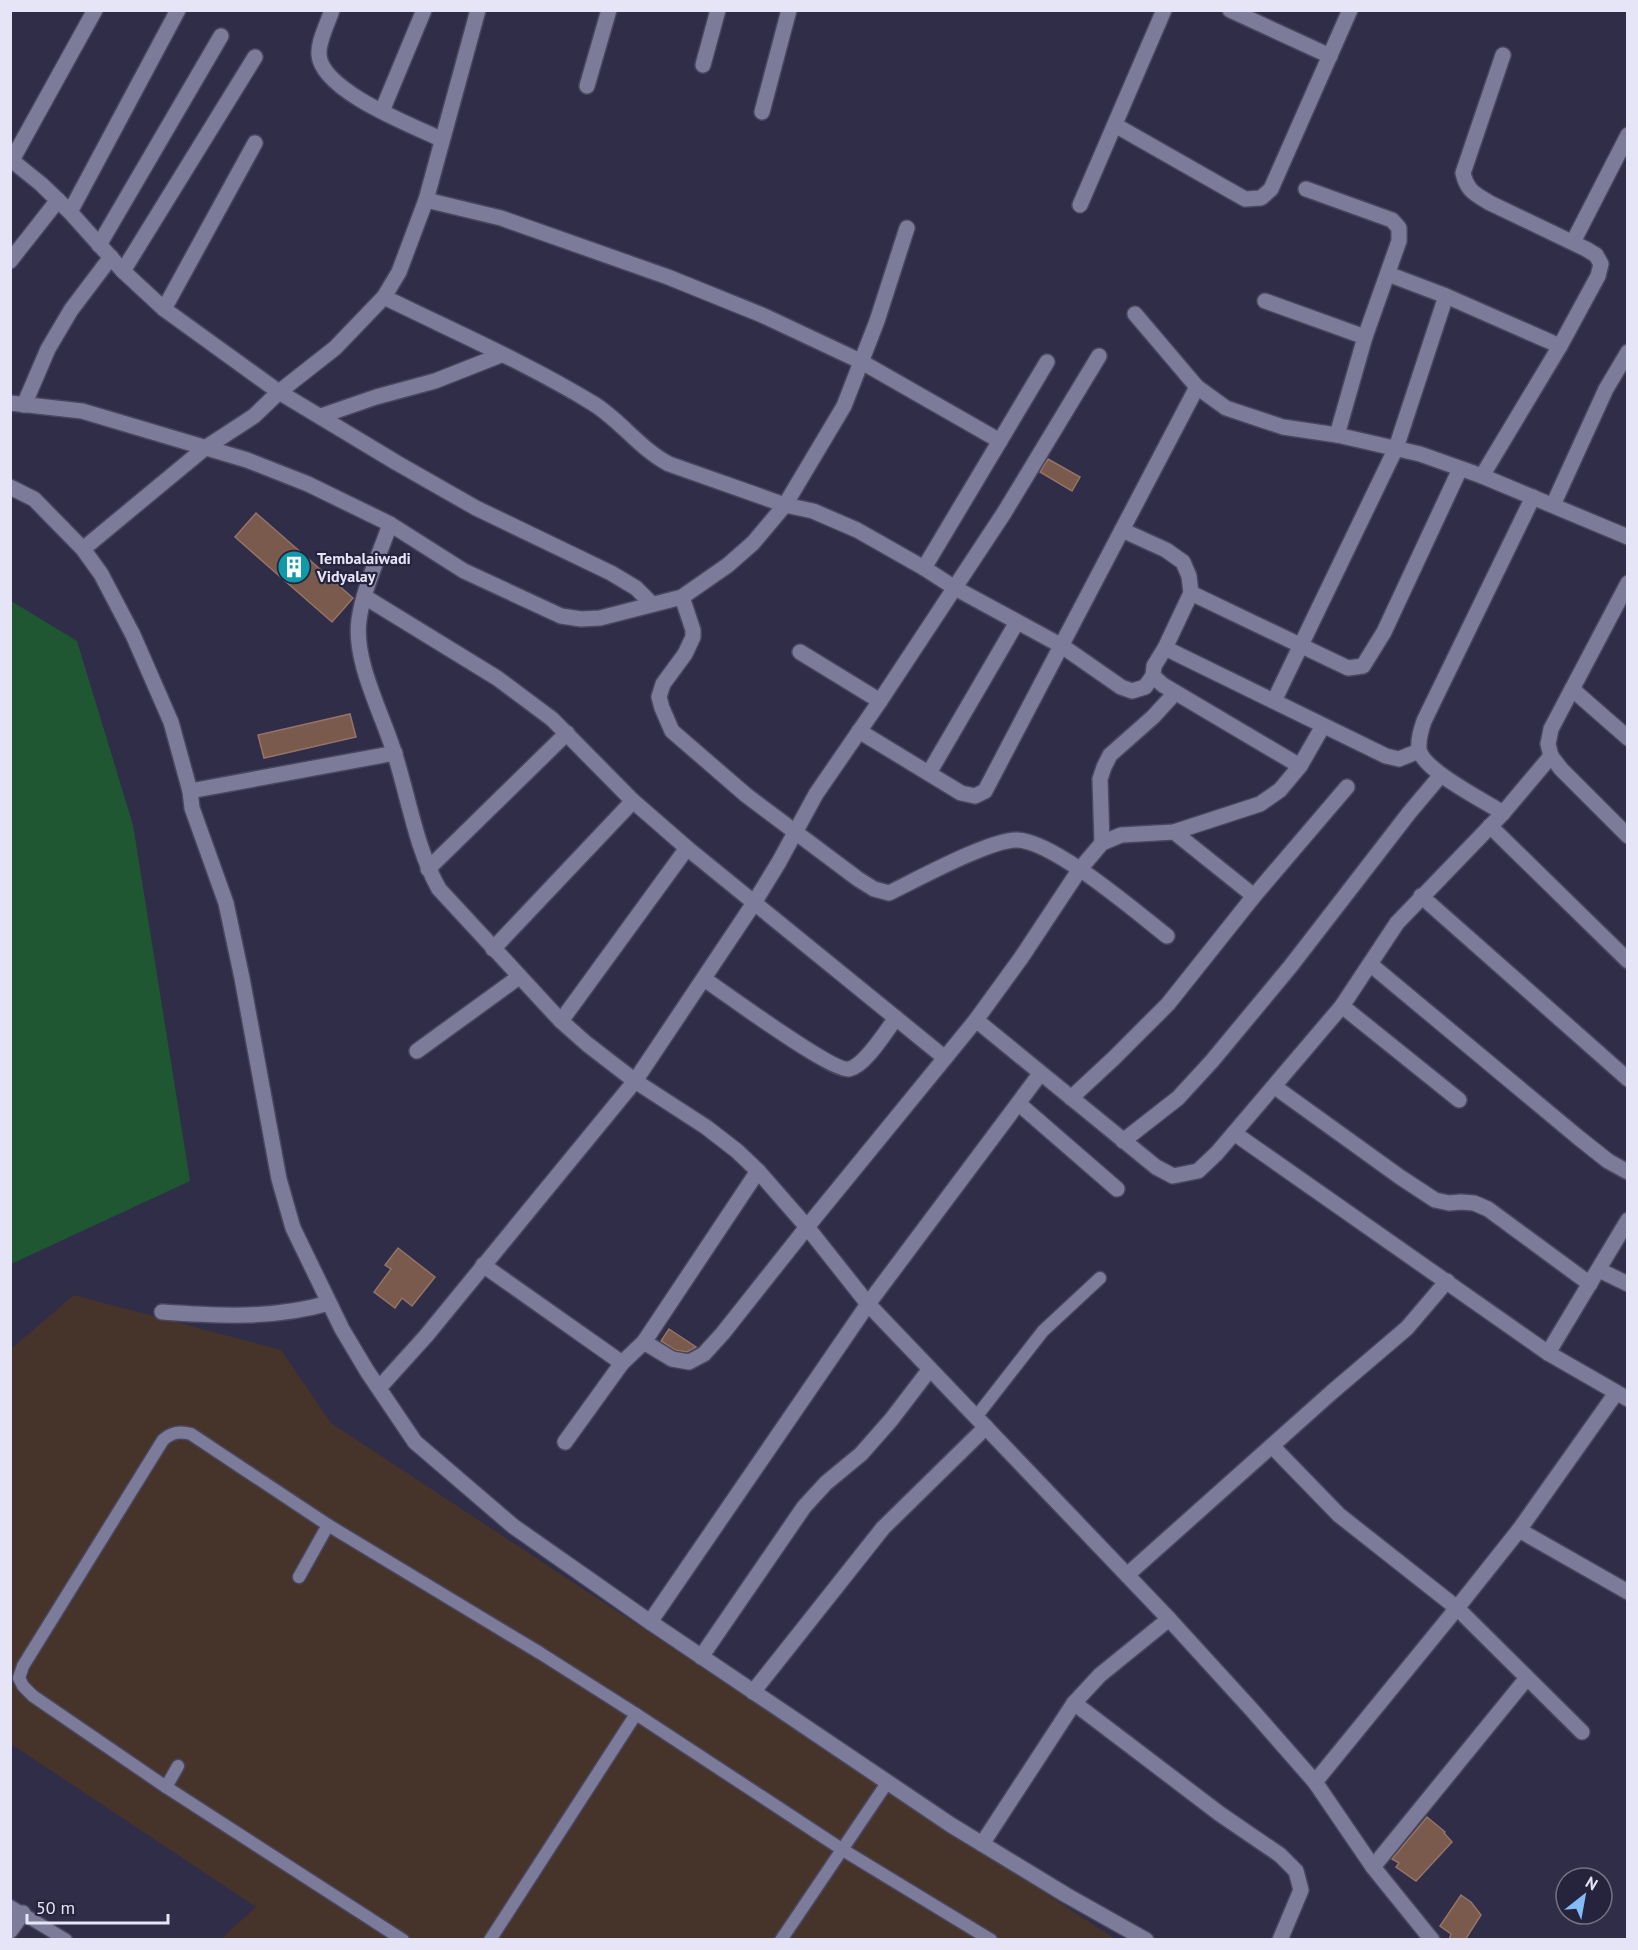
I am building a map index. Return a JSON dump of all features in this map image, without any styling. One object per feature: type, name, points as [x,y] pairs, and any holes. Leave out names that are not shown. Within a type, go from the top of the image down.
[{"type":"street","points":[[95,10],[11,160],[58,200],[123,271],[164,309],[279,392],[397,464],[476,508],[611,573],[636,588],[652,604]]},
{"type":"street","points":[[70,212],[178,10]]},
{"type":"street","points":[[332,10],[319,55],[330,79],[349,93],[382,111],[441,139]]},
{"type":"street","points":[[382,111],[424,10]]},
{"type":"street","points":[[83,549],[205,448],[254,416],[279,392],[335,348],[384,297],[399,272],[426,200],[478,10]]},
{"type":"street","points":[[587,86],[609,10]]},
{"type":"street","points":[[703,65],[718,10]]},
{"type":"street","points":[[762,112],[789,10]]},
{"type":"street","points":[[1080,205],[1164,10]]},
{"type":"street","points":[[1230,10],[1330,56]]},
{"type":"street","points":[[1115,125],[1245,198],[1261,198],[1271,189],[1350,10]]},
{"type":"street","points":[[99,245],[221,36]]},
{"type":"street","points":[[1482,476],[1560,346],[1598,276],[1600,264],[1596,255],[1490,203],[1466,186],[1463,173],[1503,55]]},
{"type":"street","points":[[123,271],[255,57]]},
{"type":"street","points":[[1573,242],[1628,135]]},
{"type":"street","points":[[164,309],[255,143]]},
{"type":"street","points":[[1306,189],[1392,220],[1399,228],[1399,240],[1365,337],[1336,435]]},
{"type":"street","points":[[10,261],[58,200]]},
{"type":"street","points":[[426,200],[501,218],[668,277],[762,315],[860,361],[1000,441]]},
{"type":"street","points":[[111,257],[71,310],[17,404],[82,411],[247,460],[308,484],[390,524],[464,571],[561,616],[581,620],[600,618],[682,597],[728,565],[753,543],[785,505],[844,406],[877,321],[907,228]]},
{"type":"street","points":[[1388,274],[1446,296],[1560,346]]},
{"type":"street","points":[[1274,701],[1396,448],[1446,296]]},
{"type":"street","points":[[384,297],[562,385],[596,405],[654,456],[726,486],[785,505],[813,511],[857,530],[955,588],[1062,646],[1121,687],[1132,691],[1145,687],[1153,676],[1154,666],[1191,593],[1189,576],[1183,562],[1166,550],[1122,530]]},
{"type":"street","points":[[1265,301],[1365,337]]},
{"type":"street","points":[[1135,314],[1197,387],[1226,408],[1283,427],[1336,435],[1396,448],[1482,476],[1627,536]]},
{"type":"street","points":[[1553,505],[1606,389],[1628,352]]},
{"type":"street","points":[[321,416],[376,397],[435,381],[501,355]]},
{"type":"street","points":[[379,1388],[426,1336],[635,1081],[754,903],[816,794],[880,701],[1028,475],[1099,356]]},
{"type":"street","points":[[924,568],[1047,362]]},
{"type":"street","points":[[859,730],[961,793],[975,796],[985,791],[1197,387]]},
{"type":"street","points":[[1191,593],[1348,668],[1363,666],[1384,632],[1460,469]]},
{"type":"street","points":[[10,487],[33,499],[83,549],[101,574],[133,635],[171,722],[190,791],[192,808],[226,903],[279,1179],[293,1228],[342,1329],[415,1442],[513,1526],[701,1657],[982,1844],[1146,1940]]},
{"type":"street","points":[[1503,813],[1441,775],[1429,764],[1419,751],[1419,736],[1424,721],[1533,497]]},
{"type":"street","points":[[390,524],[365,597],[359,620],[358,644],[375,700],[395,753],[428,869],[439,889],[561,1021],[635,1081],[706,1127],[737,1151],[758,1172],[807,1227],[868,1304],[1169,1619],[1252,1710],[1315,1782],[1373,1867],[1432,1940]]},
{"type":"street","points":[[1628,583],[1551,729],[1548,744],[1551,756],[1561,769],[1628,836]]},
{"type":"street","points":[[365,597],[497,678],[552,719],[633,801],[687,848],[945,1058]]},
{"type":"street","points":[[682,597],[693,630],[693,637],[685,654],[663,684],[659,697],[672,731],[746,795],[796,830],[858,879],[874,889],[890,893],[982,849],[1017,840],[1038,846],[1080,869],[1167,936]]},
{"type":"street","points":[[929,773],[1017,622]]},
{"type":"street","points":[[1165,648],[1386,756],[1399,759],[1419,751]]},
{"type":"street","points":[[800,651],[880,701]]},
{"type":"street","points":[[1153,676],[1175,693],[1300,766]]},
{"type":"street","points":[[1572,689],[1628,738]]},
{"type":"street","points":[[1102,843],[1100,779],[1104,767],[1110,755],[1154,717],[1175,693]]},
{"type":"street","points":[[644,1342],[672,1359],[689,1362],[704,1354],[976,1020],[1021,958],[1080,869],[1102,843],[1121,835],[1174,832],[1260,804],[1280,790],[1300,766],[1323,726]]},
{"type":"street","points":[[428,869],[567,733]]},
{"type":"street","points":[[190,791],[395,753]]},
{"type":"street","points":[[976,1020],[1156,1167],[1173,1176],[1198,1170],[1275,1087],[1342,1006],[1397,923],[1503,813],[1551,756]]},
{"type":"street","points":[[1123,1140],[1178,1098],[1212,1061],[1290,967],[1441,775]]},
{"type":"street","points":[[1071,1098],[1168,1004],[1254,896],[1347,787]]},
{"type":"street","points":[[493,949],[633,801]]},
{"type":"street","points":[[1490,826],[1628,961]]},
{"type":"street","points":[[1174,832],[1254,896]]},
{"type":"street","points":[[561,1021],[687,848]]},
{"type":"street","points":[[1422,896],[1628,1079]]},
{"type":"street","points":[[1370,964],[1579,1138],[1608,1161],[1628,1172]]},
{"type":"street","points":[[417,1052],[519,977]]},
{"type":"street","points":[[704,979],[804,1047],[834,1065],[848,1069],[860,1064],[896,1018]]},
{"type":"street","points":[[1342,1006],[1460,1100]]},
{"type":"street","points":[[650,1622],[868,1304],[1040,1074]]},
{"type":"street","points":[[1275,1087],[1435,1200],[1449,1203],[1474,1203],[1488,1209],[1590,1284]]},
{"type":"street","points":[[1019,1104],[1117,1189]]},
{"type":"street","points":[[1234,1133],[1548,1353],[1622,1396],[1457,1608],[1315,1782]]},
{"type":"street","points":[[565,1442],[622,1363],[644,1342],[758,1172]]},
{"type":"street","points":[[1548,1353],[1628,1220]]},
{"type":"street","points":[[483,1265],[622,1363]]},
{"type":"street","points":[[1599,1270],[1628,1284]]},
{"type":"street","points":[[1127,1575],[1407,1328],[1447,1281]]},
{"type":"street","points":[[162,1312],[257,1316],[309,1309],[329,1303]]},
{"type":"street","points":[[701,1657],[804,1508],[826,1483],[861,1454],[891,1420],[930,1369]]},
{"type":"street","points":[[753,1692],[883,1528],[981,1422]]},
{"type":"street","points":[[1272,1446],[1339,1515],[1457,1608],[1582,1732]]},
{"type":"street","points":[[1519,1530],[1628,1592]]},
{"type":"street","points":[[982,1844],[1074,1704],[1100,1675],[1169,1619]]},
{"type":"street","points":[[1373,1867],[1527,1678]]},
{"type":"street","points":[[1074,1704],[1220,1814],[1280,1856],[1296,1871],[1300,1890],[1280,1940]]},
{"type":"street","points":[[10,1931],[16,1910]]},
{"type":"lane","points":[[981,1422],[1043,1331],[1100,1278]]},
{"type":"lane","points":[[403,1940],[166,1787],[33,1696],[19,1678],[23,1666],[163,1440],[170,1433],[191,1434],[328,1525],[463,1605],[636,1714],[843,1850],[991,1940]]},
{"type":"lane","points":[[299,1577],[328,1525]]},
{"type":"lane","points":[[490,1940],[636,1714]]},
{"type":"lane","points":[[166,1787],[178,1766]]},
{"type":"lane","points":[[781,1940],[887,1782]]},
{"type":"lane","points":[[16,1910],[66,1940]]},
{"type":"shaded area","points":[[74,1295],[281,1350],[331,1423],[1115,1939],[221,1939],[256,1907],[11,1744],[10,1350]]},
{"type":"green space","points":[[11,601],[77,641],[133,825],[190,1181],[11,1264]]},
{"type":"building","points":[[1048,459],[1080,477],[1072,491],[1040,472]]},
{"type":"building","name":"Tembalaiwadi Vidyalay","points":[[256,513],[353,598],[332,622],[235,537]]},
{"type":"building","points":[[350,714],[356,737],[264,758],[258,735]]},
{"type":"building","points":[[398,1248],[435,1277],[412,1306],[402,1298],[395,1308],[374,1292],[391,1269],[385,1265]]},
{"type":"building","points":[[669,1329],[696,1347],[687,1352],[675,1350],[661,1341]]},
{"type":"building","points":[[1427,1817],[1445,1832],[1452,1842],[1416,1881],[1396,1867],[1399,1863],[1392,1859]]},
{"type":"building","points":[[1461,1895],[1471,1902],[1481,1915],[1465,1940],[1449,1940],[1451,1934],[1440,1926]]},
{"type":"place","name":"Tembalaiwadi Vidyalay","points":[[294,567]]}]
